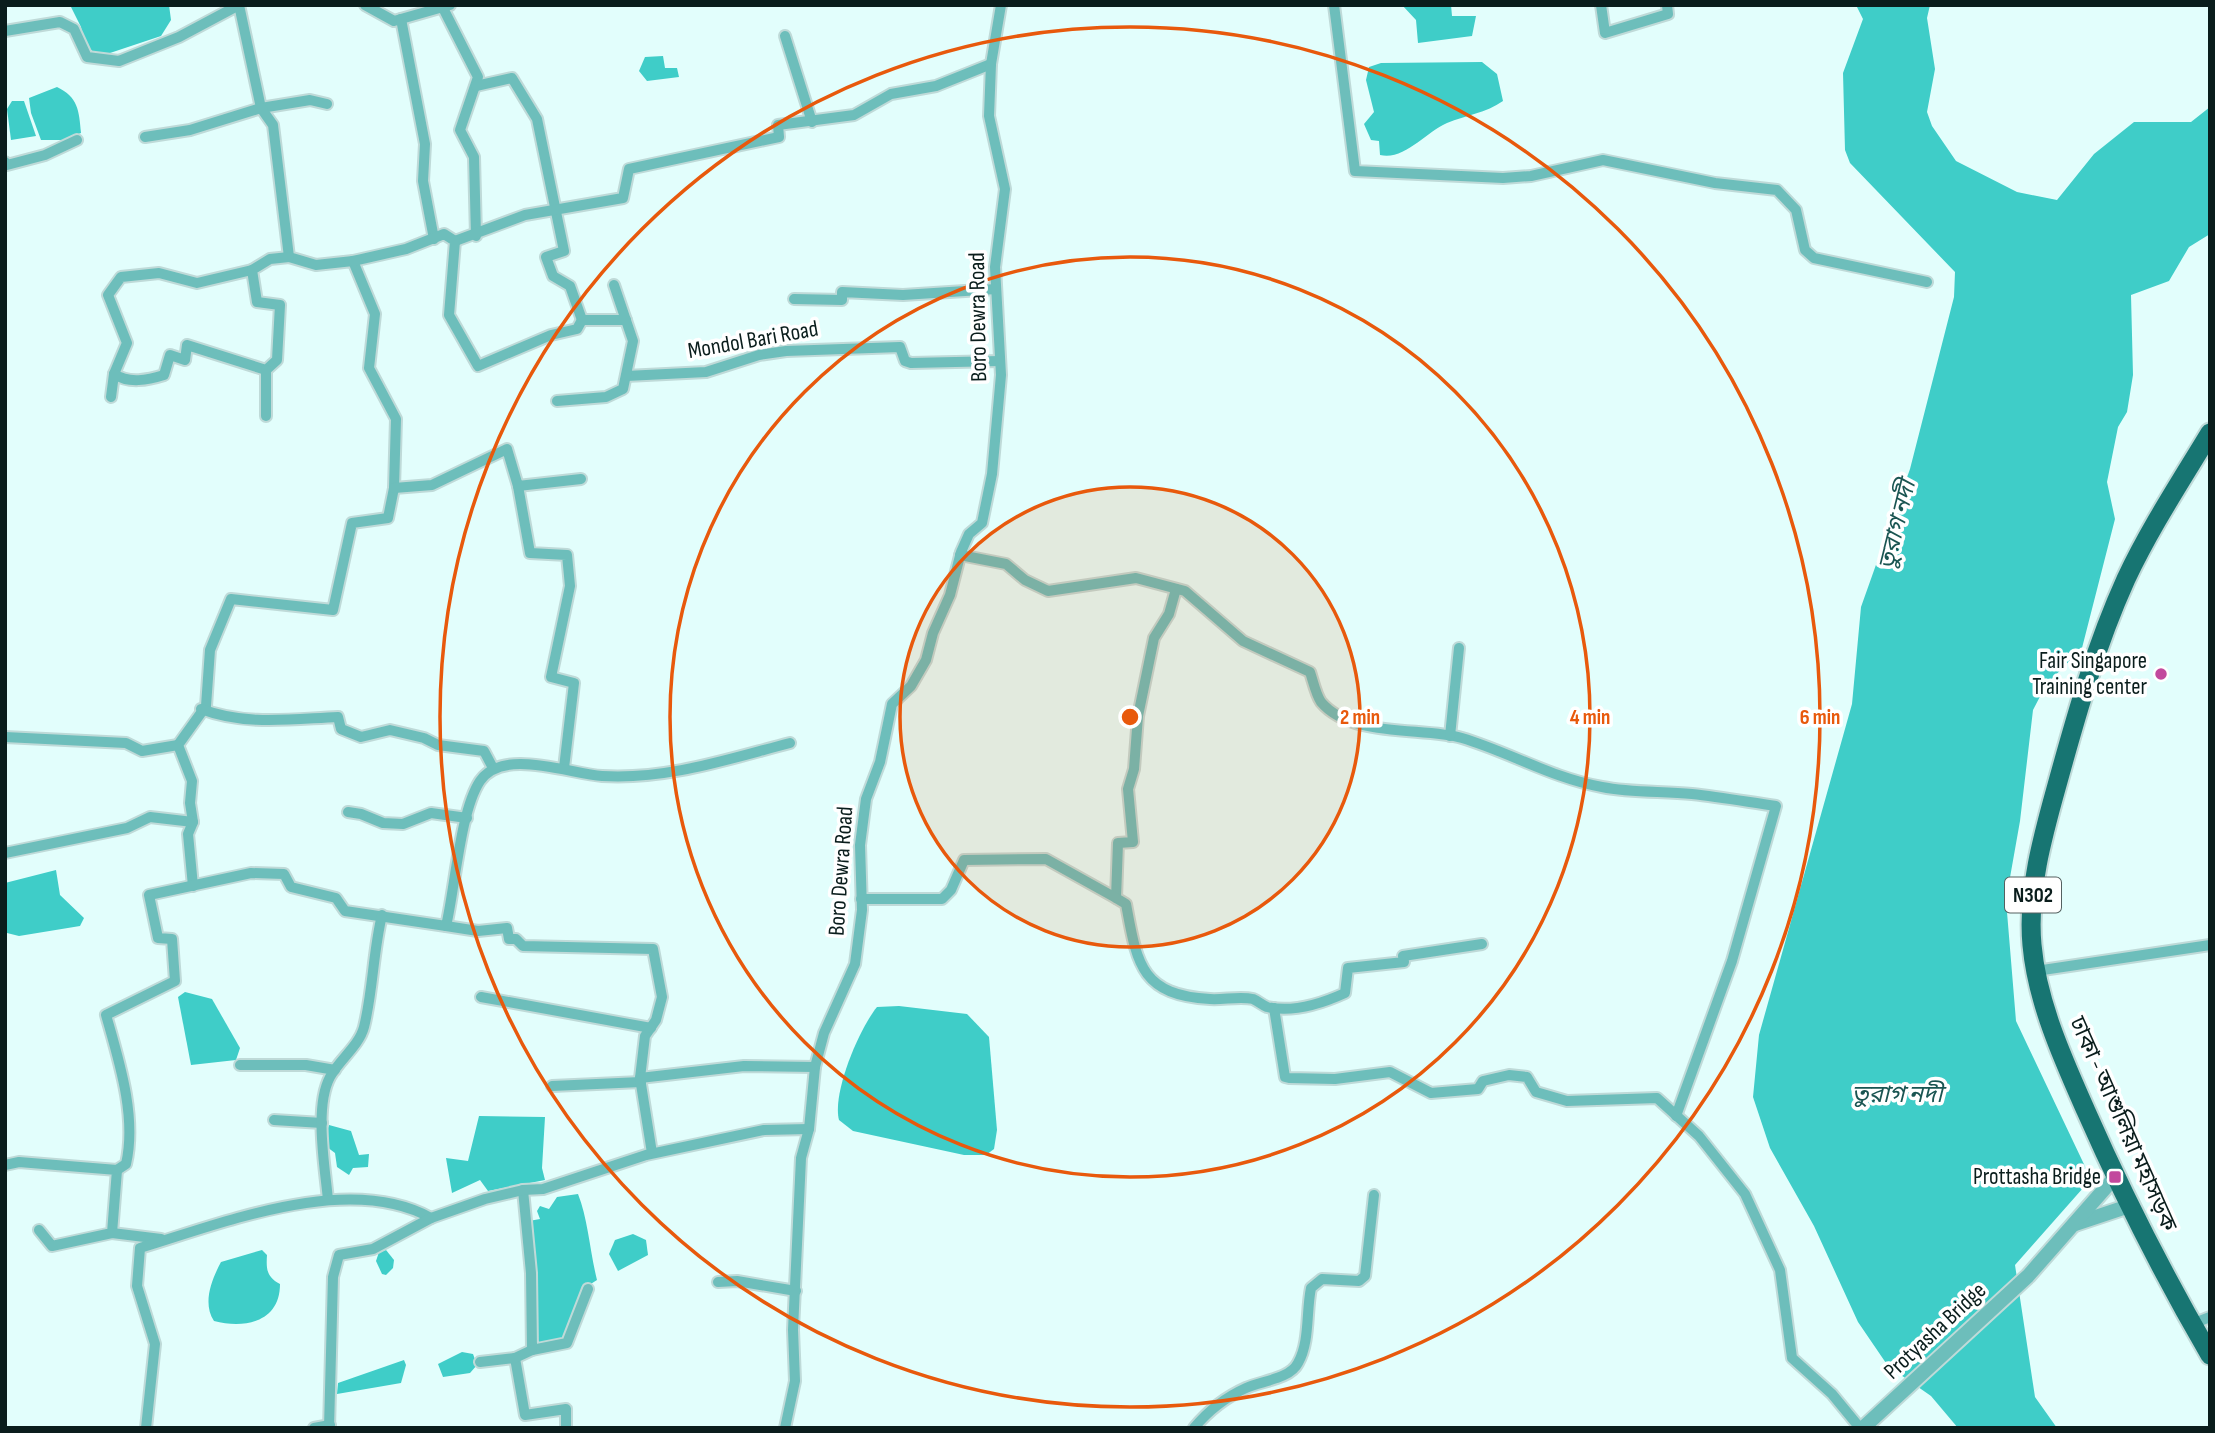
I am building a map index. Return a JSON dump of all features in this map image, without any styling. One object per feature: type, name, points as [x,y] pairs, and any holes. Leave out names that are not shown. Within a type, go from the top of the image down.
[{"type":"highway","name":"ঢাকা - আশুলিয়া মহাসড়ক","points":[[2210,433],[2130,571],[2088,678],[2050,811],[2031,914],[2036,971],[2068,1070],[2115,1177],[2169,1287],[2201,1321],[2210,1355]]},
{"type":"street","points":[[5,31],[60,22],[74,29],[88,57],[119,61],[178,37],[239,5],[261,108],[273,125],[289,257]]},
{"type":"street","points":[[365,5],[394,21],[448,6],[478,78],[460,130],[474,158],[477,236]]},
{"type":"street","name":"Boro Dewra Road","points":[[785,1428],[795,1381],[793,1330],[801,1158],[809,1129],[815,1067],[824,1033],[855,964],[861,899],[860,845],[866,799],[880,762],[892,704],[911,686],[926,660],[933,633],[950,594],[960,555],[969,534],[982,523],[988,501],[998,422],[1000,361],[995,267],[1005,188],[989,116],[990,64],[1001,5]]},
{"type":"street","points":[[1334,5],[1354,171],[1503,178],[1531,176],[1596,160],[1715,183],[1777,190],[1796,210],[1805,250],[1814,258],[1927,282]]},
{"type":"street","points":[[1601,5],[1605,33],[1668,14],[1667,5]]},
{"type":"street","points":[[401,19],[425,144],[423,181],[434,239]]},
{"type":"street","points":[[785,36],[813,122]]},
{"type":"street","points":[[111,397],[114,374],[127,343],[108,295],[121,277],[159,273],[197,283],[252,270],[270,259],[289,257],[316,265],[353,261],[406,249],[444,234],[455,241],[477,236],[525,215],[623,198],[629,169],[779,137],[778,125],[854,115],[891,94],[936,86],[990,64]]},
{"type":"street","points":[[455,241],[449,315],[478,366],[551,335],[578,329],[582,320],[570,286],[553,276],[546,257],[564,251],[537,119],[512,78],[476,86]]},
{"type":"street","points":[[145,137],[190,130],[261,108],[310,100],[327,104]]},
{"type":"street","points":[[5,162],[7,165],[45,155],[77,140]]},
{"type":"street","points":[[5,737],[126,743],[142,751],[178,745],[201,709],[206,706],[210,650],[231,598],[333,610],[352,523],[388,518],[394,488],[396,419],[369,368],[375,314],[353,261]]},
{"type":"street","points":[[252,270],[257,302],[280,305],[277,360],[267,370],[266,416]]},
{"type":"street","points":[[557,401],[618,394],[626,376],[634,341],[614,285]]},
{"type":"street","points":[[794,299],[842,300],[842,292],[903,295],[996,289]]},
{"type":"street","points":[[582,320],[626,320]]},
{"type":"street","points":[[114,374],[122,380],[149,380],[164,375],[170,355],[185,360],[187,345],[267,370]]},
{"type":"street","name":"Mondol Bari Road","points":[[626,376],[706,372],[759,355],[839,347],[900,347],[905,361],[911,363],[1000,361]]},
{"type":"street","points":[[394,488],[432,485],[507,449],[518,486],[530,553],[568,555],[570,586],[551,677],[574,683],[564,768]]},
{"type":"street","points":[[518,486],[581,479]]},
{"type":"street","points":[[960,555],[1006,564],[1025,580],[1048,591],[1136,578],[1185,592],[1243,641],[1310,672],[1321,701],[1340,716],[1404,733],[1450,736],[1486,747],[1535,768],[1601,787],[1688,793],[1776,806],[1732,961],[1676,1116]]},
{"type":"street","points":[[1116,898],[1118,842],[1133,842],[1128,789],[1134,769],[1138,716],[1154,638],[1168,614],[1175,589]]},
{"type":"street","points":[[1450,736],[1459,648]]},
{"type":"street","points":[[201,709],[223,717],[265,721],[338,718],[341,729],[361,737],[390,730],[424,738],[438,745],[484,751],[493,768]]},
{"type":"street","points":[[446,926],[467,818],[480,781],[493,768],[542,764],[599,776],[659,776],[790,743]]},
{"type":"street","points":[[178,745],[192,781],[190,803],[194,822],[188,834],[193,886]]},
{"type":"street","points":[[348,812],[383,823],[403,824],[431,813],[467,818]]},
{"type":"street","points":[[5,853],[127,828],[150,817],[194,822]]},
{"type":"street","points":[[861,899],[942,899],[951,890],[964,860],[1046,859],[1126,904],[1137,960],[1154,982],[1172,993],[1194,998],[1254,999],[1274,1008],[1301,1007],[1345,993],[1348,968],[1404,962],[1403,956],[1482,944]]},
{"type":"street","points":[[5,1166],[19,1162],[117,1170],[126,1164],[130,1144],[118,1063],[106,1015],[175,981],[172,939],[158,938],[149,895],[251,873],[284,874],[290,887],[335,898],[345,911],[382,915],[416,924],[478,931],[508,928],[509,939],[516,939],[523,946],[653,948],[662,997],[656,1020],[645,1036],[640,1080],[652,1153]]},
{"type":"street","points":[[328,1200],[322,1123],[327,1088],[335,1070],[363,1031],[373,953],[382,915]]},
{"type":"street","points":[[2036,971],[2210,945]]},
{"type":"street","points":[[481,997],[651,1028]]},
{"type":"street","points":[[1274,1008],[1285,1077],[1289,1078],[1335,1079],[1390,1072],[1431,1093],[1444,1094],[1478,1089],[1483,1081],[1514,1075],[1527,1077],[1536,1092],[1567,1101],[1657,1098],[1699,1136],[1745,1194],[1780,1270],[1792,1358],[1865,1425]]},
{"type":"street","points":[[240,1065],[306,1065],[335,1070]]},
{"type":"street","points":[[552,1086],[640,1080],[744,1066],[815,1067]]},
{"type":"street","points":[[274,1120],[322,1123]]},
{"type":"street","points":[[314,1428],[330,1426],[332,1277],[338,1255],[373,1249],[431,1218],[523,1189],[542,1189],[652,1153],[764,1130],[809,1129]]},
{"type":"street","points":[[112,1233],[117,1170]]},
{"type":"street","name":"Protyasha Bridge","points":[[1865,1425],[2028,1276],[2115,1177]]},
{"type":"street","points":[[523,1189],[531,1273],[532,1350]]},
{"type":"street","points":[[1195,1428],[1222,1401],[1244,1388],[1289,1373],[1297,1366],[1303,1353],[1311,1288],[1322,1279],[1359,1281],[1365,1276],[1374,1195]]},
{"type":"street","points":[[146,1428],[155,1344],[137,1286],[140,1248],[256,1212],[328,1200],[409,1205],[431,1218]]},
{"type":"street","points":[[2073,1225],[2129,1206]]},
{"type":"street","points":[[40,1230],[52,1246],[112,1233],[167,1240]]},
{"type":"street","points":[[718,1282],[737,1281],[796,1291]]},
{"type":"street","points":[[480,1362],[515,1358],[532,1350],[567,1343],[588,1289]]},
{"type":"street","points":[[515,1358],[525,1415],[566,1409],[566,1428]]},
{"type":"water","points":[[70,5],[169,5],[171,20],[161,36],[110,53],[96,54],[84,44],[81,27]]},
{"type":"water","points":[[1402,5],[1451,5],[1452,16],[1476,16],[1472,36],[1418,43],[1416,20]]},
{"type":"water","name":"তুরাগ নদী","points":[[1856,5],[1930,5],[1927,18],[1935,69],[1927,112],[1932,126],[1956,161],[2017,192],[2057,200],[2094,154],[2134,122],[2191,122],[2210,107],[2210,234],[2189,247],[2169,281],[2131,295],[2133,375],[2127,412],[2118,427],[2107,482],[2115,519],[2082,648],[2046,685],[2033,710],[2020,821],[2006,900],[2016,1021],[2091,1179],[2015,1265],[2035,1397],[2057,1428],[1958,1428],[1931,1396],[1888,1366],[1858,1322],[1814,1226],[1770,1148],[1753,1097],[1759,1035],[1852,704],[1861,607],[1910,469],[1954,297],[1955,272],[1850,163],[1845,150],[1843,73],[1863,19]]},
{"type":"water","points":[[663,56],[665,68],[677,68],[679,77],[647,81],[639,71],[645,57]]},
{"type":"water","points":[[1482,62],[1497,74],[1503,101],[1439,127],[1398,154],[1380,155],[1379,141],[1371,140],[1364,124],[1374,112],[1366,80],[1369,67],[1381,63]]},
{"type":"water","points":[[57,87],[69,95],[76,105],[81,133],[63,140],[41,140],[31,113],[29,98]]},
{"type":"water","points":[[12,101],[24,101],[36,136],[11,140],[7,109]]},
{"type":"water","points":[[56,870],[60,895],[84,918],[80,926],[19,936],[7,933],[5,883]]},
{"type":"water","points":[[185,992],[212,999],[240,1048],[236,1060],[191,1065],[178,997]]},
{"type":"water","points":[[899,1006],[967,1014],[989,1037],[997,1130],[994,1149],[986,1155],[964,1155],[853,1131],[839,1120],[839,1094],[843,1078],[862,1030],[877,1007]]},
{"type":"water","points":[[479,1116],[545,1117],[542,1168],[545,1180],[488,1191],[480,1180],[452,1193],[446,1158],[468,1161]]},
{"type":"water","points":[[329,1125],[351,1131],[359,1155],[369,1154],[368,1167],[353,1168],[349,1175],[337,1167],[335,1153],[327,1147],[325,1137]]},
{"type":"water","points":[[578,1194],[597,1280],[586,1287],[566,1340],[535,1348],[529,1221],[540,1219],[537,1211],[540,1206],[549,1209],[557,1197]]},
{"type":"water","points":[[633,1234],[646,1240],[648,1255],[618,1271],[609,1254],[615,1240]]},
{"type":"water","points":[[262,1250],[267,1255],[270,1276],[280,1284],[274,1307],[267,1315],[249,1323],[214,1321],[210,1314],[209,1299],[221,1262]]},
{"type":"water","points":[[386,1250],[394,1260],[393,1268],[386,1275],[382,1274],[376,1261],[379,1252]]},
{"type":"water","points":[[462,1352],[473,1354],[477,1365],[470,1373],[443,1377],[438,1364]]},
{"type":"water","points":[[404,1360],[406,1365],[401,1383],[337,1394],[338,1383]]},
{"type":"place","name":"Fair Singapore Training center","points":[[2161,674]]},
{"type":"place","name":"Prottasha Bridge","points":[[2115,1177]]}]
